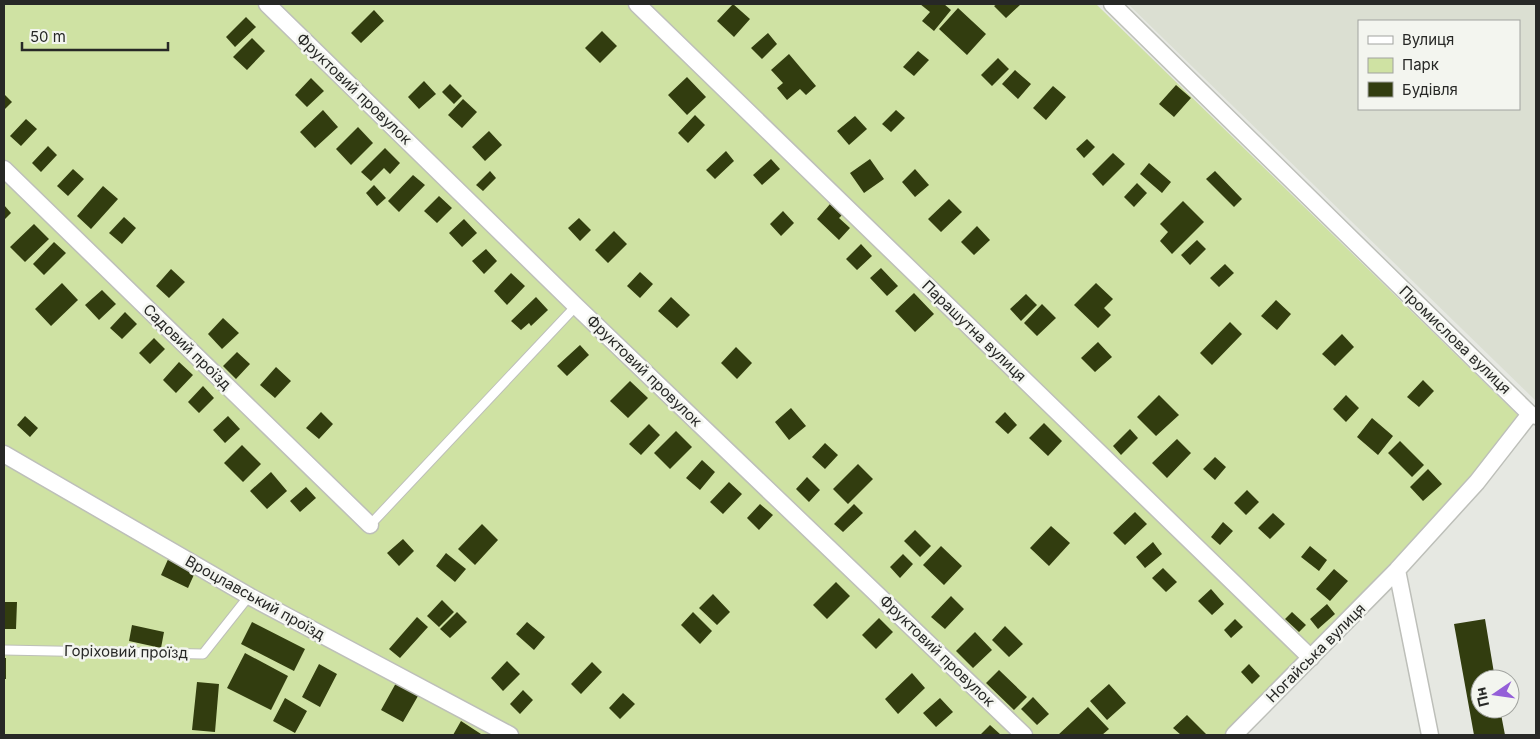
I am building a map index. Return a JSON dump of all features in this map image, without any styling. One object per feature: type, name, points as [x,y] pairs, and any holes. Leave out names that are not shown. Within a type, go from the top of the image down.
[{"type":"street","name":"Фруктовий провулок","points":[[267,4],[576,306],[1024,735]]},
{"type":"street","name":"Парашутна вулиця","points":[[637,4],[1311,658]]},
{"type":"street","name":"Промислова вулиця","points":[[1112,4],[1533,415],[1477,482],[1397,570]]},
{"type":"street","name":"Садовий проїзд","points":[[4,169],[370,525]]},
{"type":"street","name":"Вроцлавський проїзд","points":[[4,454],[249,596],[510,735]]},
{"type":"street","name":"Ногайська вулиця","points":[[1234,735],[1397,570]]},
{"type":"street","points":[[1397,570],[1430,735]]},
{"type":"lane","points":[[370,525],[576,306]]},
{"type":"lane","name":"Горіховий проїзд","points":[[4,650],[203,654],[249,596]]},
{"type":"shaded area","points":[[1128,4],[1536,4],[1536,401]]},
{"type":"green space","points":[[4,4],[1096,4],[1526,423],[1234,735],[4,735]]},
{"type":"building","points":[[733,4],[750,19],[734,37],[717,21]]},
{"type":"building","points":[[920,4],[944,4],[951,10],[934,31],[922,21],[930,12]]},
{"type":"building","points":[[997,4],[1021,4],[1006,18],[994,6]]},
{"type":"building","points":[[958,8],[986,34],[967,55],[939,29]]},
{"type":"building","points":[[374,10],[384,21],[361,43],[351,33]]},
{"type":"building","points":[[246,17],[256,27],[235,47],[226,37]]},
{"type":"building","points":[[602,31],[617,46],[600,63],[585,48]]},
{"type":"building","points":[[768,33],[777,44],[762,59],[751,48]]},
{"type":"building","points":[[252,38],[265,51],[247,70],[233,57]]},
{"type":"building","points":[[918,51],[929,60],[914,76],[903,67]]},
{"type":"building","points":[[789,54],[816,86],[806,95],[800,89],[787,100],[777,88],[783,83],[771,70]]},
{"type":"building","points":[[998,58],[1009,69],[992,86],[981,75]]},
{"type":"building","points":[[1015,70],[1031,84],[1018,99],[1002,84]]},
{"type":"building","points":[[687,77],[706,97],[687,115],[668,95]]},
{"type":"building","points":[[311,78],[324,91],[307,107],[295,95]]},
{"type":"building","points":[[424,81],[436,94],[419,109],[408,97]]},
{"type":"building","points":[[450,84],[462,96],[454,104],[442,92]]},
{"type":"building","points":[[1176,85],[1191,98],[1174,117],[1159,104]]},
{"type":"building","points":[[1053,86],[1066,97],[1046,120],[1033,108]]},
{"type":"building","points":[[4,94],[12,102],[4,110]]},
{"type":"building","points":[[463,99],[477,112],[462,128],[448,115]]},
{"type":"building","points":[[323,110],[338,127],[315,148],[300,132]]},
{"type":"building","points":[[896,110],[905,118],[891,132],[882,124]]},
{"type":"building","points":[[695,115],[705,125],[688,143],[678,133]]},
{"type":"building","points":[[855,116],[867,129],[849,145],[837,131]]},
{"type":"building","points":[[26,119],[37,129],[21,146],[10,136]]},
{"type":"building","points":[[358,127],[373,143],[351,165],[336,149]]},
{"type":"building","points":[[489,131],[502,145],[485,161],[472,147]]},
{"type":"building","points":[[1087,139],[1095,147],[1084,158],[1076,149]]},
{"type":"building","points":[[48,146],[57,155],[41,172],[32,163]]},
{"type":"building","points":[[385,148],[400,163],[390,174],[384,168],[371,181],[361,172]]},
{"type":"building","points":[[726,151],[734,161],[715,179],[706,170]]},
{"type":"building","points":[[1113,153],[1125,164],[1103,186],[1092,174]]},
{"type":"building","points":[[771,159],[780,169],[762,185],[753,175]]},
{"type":"building","points":[[870,159],[884,179],[864,193],[850,173]]},
{"type":"building","points":[[1149,163],[1171,182],[1162,193],[1140,174]]},
{"type":"building","points":[[73,169],[84,179],[68,196],[57,186]]},
{"type":"building","points":[[915,169],[929,185],[915,197],[902,182]]},
{"type":"building","points":[[490,171],[496,178],[483,191],[476,185]]},
{"type":"building","points":[[1215,171],[1242,199],[1234,207],[1206,179]]},
{"type":"building","points":[[413,175],[425,185],[399,212],[388,201]]},
{"type":"building","points":[[1137,183],[1147,193],[1134,207],[1124,197]]},
{"type":"building","points":[[374,185],[386,198],[377,206],[366,193]]},
{"type":"building","points":[[103,186],[118,199],[91,229],[77,216]]},
{"type":"building","points":[[439,196],[452,208],[437,223],[424,211]]},
{"type":"building","points":[[949,199],[962,212],[941,232],[928,219]]},
{"type":"building","points":[[1183,201],[1204,222],[1172,254],[1160,241],[1168,232],[1160,224]]},
{"type":"building","points":[[830,204],[842,215],[839,218],[850,228],[839,240],[817,219]]},
{"type":"building","points":[[4,205],[11,213],[4,220]]},
{"type":"building","points":[[783,211],[794,223],[781,236],[770,224]]},
{"type":"building","points":[[124,217],[136,228],[122,244],[109,233]]},
{"type":"building","points":[[579,218],[591,230],[580,241],[568,228]]},
{"type":"building","points":[[464,219],[477,233],[462,247],[449,233]]},
{"type":"building","points":[[34,224],[49,239],[25,262],[10,247]]},
{"type":"building","points":[[977,226],[990,240],[974,255],[961,242]]},
{"type":"building","points":[[614,231],[627,244],[608,263],[595,250]]},
{"type":"building","points":[[1197,240],[1206,249],[1190,265],[1181,255]]},
{"type":"building","points":[[54,242],[66,253],[44,275],[33,264]]},
{"type":"building","points":[[861,244],[872,256],[857,270],[846,259]]},
{"type":"building","points":[[486,249],[497,261],[484,274],[472,261]]},
{"type":"building","points":[[1225,264],[1234,273],[1219,287],[1210,278]]},
{"type":"building","points":[[881,268],[898,286],[887,296],[870,278]]},
{"type":"building","points":[[171,269],[185,282],[169,298],[156,286]]},
{"type":"building","points":[[640,272],[653,284],[640,298],[627,286]]},
{"type":"building","points":[[511,273],[525,286],[507,305],[494,291]]},
{"type":"building","points":[[62,283],[78,300],[51,326],[35,309]]},
{"type":"building","points":[[1096,283],[1113,299],[1104,308],[1111,315],[1098,328],[1074,305]]},
{"type":"building","points":[[102,290],[116,304],[99,320],[85,305]]},
{"type":"building","points":[[914,293],[934,314],[915,332],[895,311]]},
{"type":"building","points":[[1026,294],[1037,305],[1021,321],[1010,309]]},
{"type":"building","points":[[536,297],[548,310],[531,326],[529,323],[521,330],[511,321]]},
{"type":"building","points":[[671,297],[690,315],[677,328],[658,311]]},
{"type":"building","points":[[1276,300],[1291,314],[1277,330],[1261,316]]},
{"type":"building","points":[[1042,304],[1056,318],[1037,336],[1024,323]]},
{"type":"building","points":[[125,312],[137,324],[122,339],[110,328]]},
{"type":"building","points":[[223,318],[239,333],[222,349],[208,334]]},
{"type":"building","points":[[1230,322],[1242,334],[1212,365],[1200,353]]},
{"type":"building","points":[[1342,334],[1354,347],[1335,366],[1322,354]]},
{"type":"building","points":[[154,338],[165,349],[150,364],[139,353]]},
{"type":"building","points":[[1098,342],[1112,357],[1095,372],[1081,358]]},
{"type":"building","points":[[580,345],[589,355],[567,376],[557,366]]},
{"type":"building","points":[[736,347],[752,363],[737,379],[721,363]]},
{"type":"building","points":[[237,352],[250,364],[236,379],[223,366]]},
{"type":"building","points":[[179,362],[193,375],[176,393],[163,380]]},
{"type":"building","points":[[276,367],[291,381],[275,398],[260,385]]},
{"type":"building","points":[[1423,380],[1434,391],[1419,407],[1407,397]]},
{"type":"building","points":[[630,381],[648,398],[628,418],[610,401]]},
{"type":"building","points":[[203,386],[214,398],[199,413],[188,402]]},
{"type":"building","points":[[1159,395],[1179,415],[1156,436],[1137,417]]},
{"type":"building","points":[[1346,395],[1359,408],[1346,422],[1333,409]]},
{"type":"building","points":[[791,408],[806,426],[789,440],[775,422]]},
{"type":"building","points":[[321,412],[333,424],[319,439],[306,428]]},
{"type":"building","points":[[1005,412],[1017,425],[1008,434],[995,422]]},
{"type":"building","points":[[25,416],[38,428],[30,437],[17,425]]},
{"type":"building","points":[[228,416],[240,429],[225,443],[213,430]]},
{"type":"building","points":[[1372,418],[1393,436],[1378,455],[1357,437]]},
{"type":"building","points":[[1044,423],[1062,441],[1048,456],[1029,438]]},
{"type":"building","points":[[649,424],[660,435],[641,455],[629,444]]},
{"type":"building","points":[[1130,429],[1138,438],[1121,455],[1113,446]]},
{"type":"building","points":[[676,431],[692,447],[670,469],[654,453]]},
{"type":"building","points":[[1177,439],[1191,453],[1167,478],[1152,463]]},
{"type":"building","points":[[1400,441],[1424,465],[1412,477],[1388,453]]},
{"type":"building","points":[[825,443],[838,455],[825,469],[812,457]]},
{"type":"building","points":[[242,445],[261,464],[243,482],[224,463]]},
{"type":"building","points":[[1215,457],[1226,467],[1215,480],[1203,469]]},
{"type":"building","points":[[702,460],[715,472],[700,490],[686,478]]},
{"type":"building","points":[[858,464],[873,479],[848,504],[833,489]]},
{"type":"building","points":[[1428,469],[1442,484],[1423,501],[1410,487]]},
{"type":"building","points":[[271,472],[287,491],[267,509],[250,491]]},
{"type":"building","points":[[807,477],[820,490],[809,502],[796,489]]},
{"type":"building","points":[[729,482],[742,494],[723,514],[710,502]]},
{"type":"building","points":[[306,487],[316,498],[300,512],[290,501]]},
{"type":"building","points":[[1247,490],[1259,502],[1246,515],[1234,503]]},
{"type":"building","points":[[760,504],[773,515],[759,530],[747,518]]},
{"type":"building","points":[[854,504],[863,513],[843,532],[834,524]]},
{"type":"building","points":[[1135,512],[1147,524],[1125,545],[1113,533]]},
{"type":"building","points":[[1273,513],[1285,524],[1270,539],[1258,528]]},
{"type":"building","points":[[1223,522],[1233,531],[1220,545],[1211,537]]},
{"type":"building","points":[[482,524],[498,540],[475,565],[458,549]]},
{"type":"building","points":[[1051,526],[1070,543],[1049,566],[1030,548]]},
{"type":"building","points":[[915,530],[931,546],[920,557],[904,541]]},
{"type":"building","points":[[403,539],[414,551],[399,566],[387,553]]},
{"type":"building","points":[[1153,542],[1162,554],[1145,568],[1136,557]]},
{"type":"building","points":[[941,546],[962,566],[944,585],[923,565]]},
{"type":"building","points":[[1310,546],[1327,560],[1319,571],[1301,557]]},
{"type":"building","points":[[446,553],[466,569],[455,582],[436,566]]},
{"type":"building","points":[[903,554],[913,564],[900,578],[890,567]]},
{"type":"building","points":[[170,555],[197,568],[188,588],[161,575]]},
{"type":"building","points":[[1163,568],[1177,582],[1166,592],[1152,578]]},
{"type":"building","points":[[1334,569],[1348,581],[1330,601],[1316,589]]},
{"type":"building","points":[[836,582],[850,596],[827,619],[813,605]]},
{"type":"building","points":[[1211,589],[1224,604],[1212,615],[1198,601]]},
{"type":"building","points":[[713,594],[730,612],[717,625],[699,608]]},
{"type":"building","points":[[951,596],[964,609],[945,629],[931,617]]},
{"type":"building","points":[[442,600],[454,612],[439,627],[427,616]]},
{"type":"building","points":[[4,602],[17,602],[16,629],[4,629]]},
{"type":"building","points":[[1327,604],[1335,614],[1318,629],[1310,619]]},
{"type":"building","points":[[457,612],[467,622],[450,638],[440,629]]},
{"type":"building","points":[[693,612],[712,631],[700,644],[681,625]]},
{"type":"building","points":[[1292,612],[1306,625],[1299,632],[1285,619]]},
{"type":"building","points":[[417,617],[428,627],[400,658],[389,649]]},
{"type":"building","points":[[879,618],[893,632],[876,649],[862,635]]},
{"type":"building","points":[[1235,619],[1243,627],[1231,638],[1224,630]]},
{"type":"building","points":[[1485,619],[1493,669],[1470,669],[1470,713],[1454,624]]},
{"type":"building","points":[[252,622],[305,649],[294,671],[241,644]]},
{"type":"building","points":[[527,622],[545,637],[534,650],[516,634]]},
{"type":"building","points":[[132,625],[164,632],[161,648],[129,641]]},
{"type":"building","points":[[1005,626],[1023,644],[1009,657],[992,640]]},
{"type":"building","points":[[975,632],[992,650],[973,668],[956,651]]},
{"type":"building","points":[[245,653],[288,676],[271,710],[227,688]]},
{"type":"building","points":[[4,658],[6,658],[6,679],[4,679]]},
{"type":"building","points":[[507,661],[520,674],[503,691],[491,678]]},
{"type":"building","points":[[592,662],[602,672],[581,694],[571,684]]},
{"type":"building","points":[[319,664],[337,674],[320,707],[302,697]]},
{"type":"building","points":[[1249,664],[1260,676],[1252,684],[1241,672]]},
{"type":"building","points":[[999,670],[1027,697],[1014,710],[986,683]]},
{"type":"building","points":[[912,673],[925,688],[898,714],[885,699]]},
{"type":"building","points":[[197,682],[219,684],[215,732],[192,730]]},
{"type":"building","points":[[396,683],[418,696],[403,722],[381,710]]},
{"type":"building","points":[[1109,684],[1126,703],[1107,720],[1090,701]]},
{"type":"building","points":[[523,690],[533,700],[520,714],[510,704]]},
{"type":"building","points":[[623,693],[635,704],[620,719],[609,708]]},
{"type":"building","points":[[1033,697],[1049,714],[1037,725],[1021,709]]},
{"type":"building","points":[[285,698],[307,711],[295,733],[273,721]]},
{"type":"building","points":[[940,698],[953,712],[936,727],[923,713]]},
{"type":"building","points":[[1088,707],[1109,729],[1102,735],[1058,735]]},
{"type":"building","points":[[1187,715],[1207,735],[1181,735],[1173,728]]},
{"type":"building","points":[[1471,719],[1502,719],[1505,735],[1474,735]]},
{"type":"building","points":[[461,721],[481,734],[453,735]]},
{"type":"building","points":[[990,725],[1001,735],[980,735]]}]
